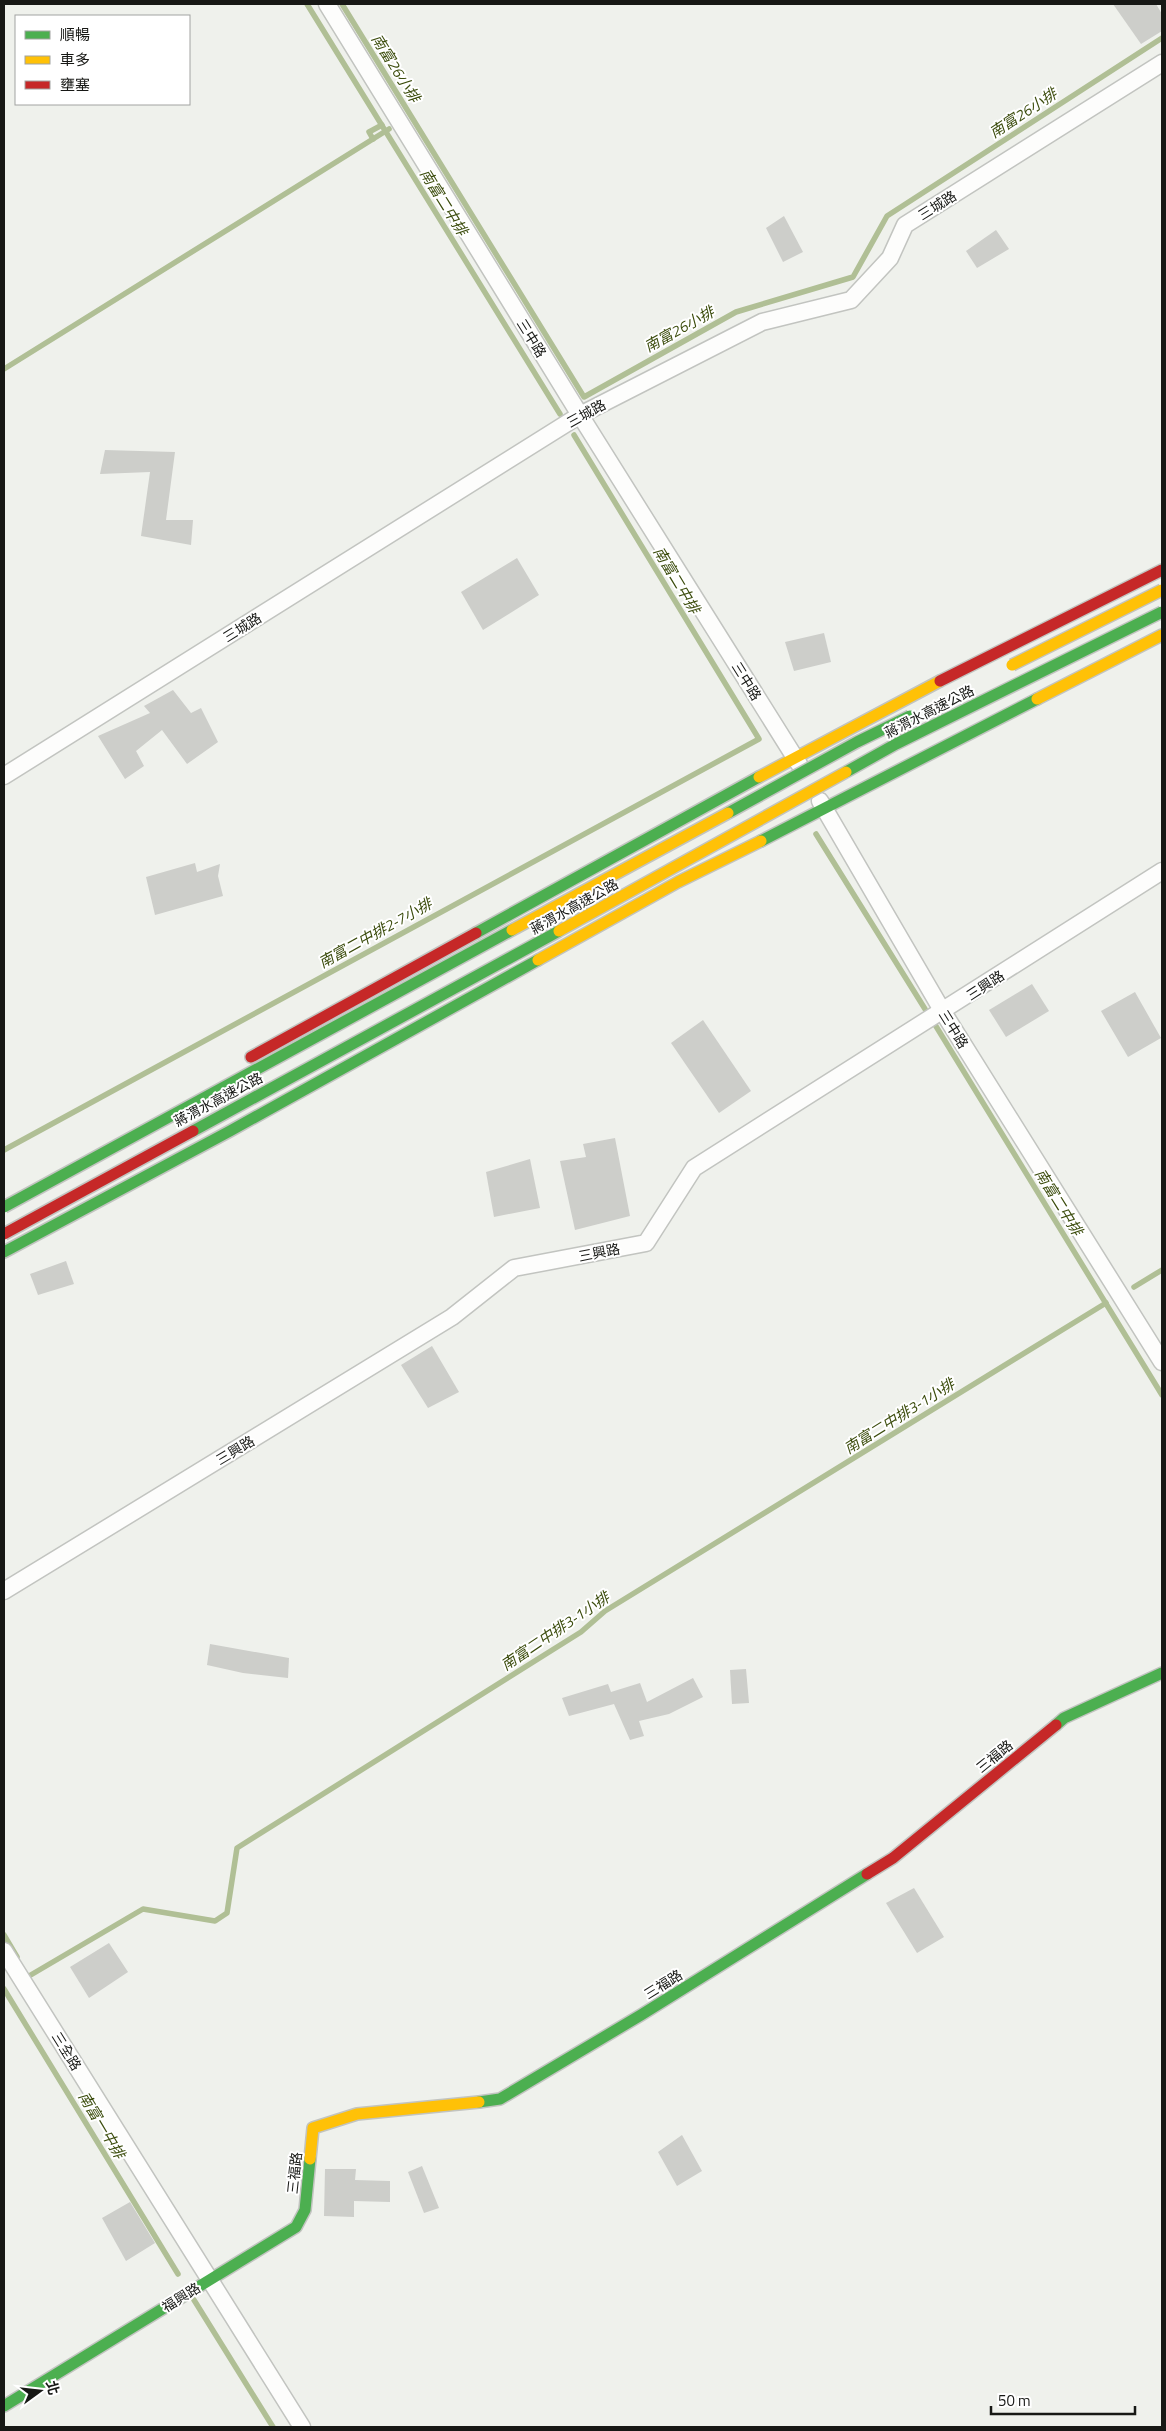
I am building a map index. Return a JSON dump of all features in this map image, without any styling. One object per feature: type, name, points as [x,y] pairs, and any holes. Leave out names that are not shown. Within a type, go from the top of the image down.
[{"type":"main road","points":[[238,1064],[795,757],[943,679],[1162,570]]},
{"type":"main road","points":[[1006,668],[1162,590]]},
{"type":"main road","name":"蔣渭水高速公路","points":[[4,1234],[616,900],[896,744],[1162,612]]},
{"type":"main road","points":[[4,1252],[230,1131],[678,882],[826,809],[1162,635]]},
{"type":"main road","name":"蔣渭水高速公路","points":[[4,1207],[849,747],[918,712]]},
{"type":"main road","points":[[25,1182],[65,1160]]},
{"type":"main road","name":"三福路","points":[[210,2279],[296,2227],[305,2210],[313,2128],[357,2114],[422,2109],[500,2098],[641,2015],[893,1858],[1064,1718],[1162,1673]]},
{"type":"main road","name":"福興路","points":[[4,2406],[210,2279]]},
{"type":"street","name":"三中路","points":[[327,4],[580,415],[795,757],[943,1012],[1162,1362]]},
{"type":"street","name":"三城路","points":[[4,776],[580,415],[762,322],[851,300],[890,258],[906,225],[1162,63]]},
{"type":"street","name":"三興路","points":[[4,1591],[452,1317],[514,1268],[646,1243],[694,1168],[943,1012],[1162,871]]},
{"type":"street","name":"三全路","points":[[4,1951],[210,2279]]},
{"type":"street","name":"福興路","points":[[210,2279],[302,2427]]},
{"type":"building","points":[[1113,4],[1156,4],[1162,14],[1162,31],[1141,44]]},
{"type":"building","points":[[784,216],[803,252],[783,262],[766,228]]},
{"type":"building","points":[[996,230],[1009,249],[977,268],[966,251]]},
{"type":"building","points":[[105,450],[175,452],[166,520],[193,520],[191,545],[141,536],[150,472],[100,474]]},
{"type":"building","points":[[517,558],[539,595],[483,630],[461,592]]},
{"type":"building","points":[[824,633],[831,662],[794,671],[785,642]]},
{"type":"building","points":[[173,690],[191,713],[201,708],[218,742],[187,764],[162,730],[136,751],[144,766],[125,779],[98,736],[150,713],[144,706]]},
{"type":"building","points":[[195,863],[197,872],[220,864],[218,876],[223,896],[155,915],[146,877]]},
{"type":"building","points":[[1032,984],[1049,1011],[1006,1037],[989,1010]]},
{"type":"building","points":[[1135,992],[1161,1038],[1128,1057],[1101,1011]]},
{"type":"building","points":[[703,1020],[751,1091],[719,1113],[671,1043]]},
{"type":"building","points":[[615,1138],[630,1216],[575,1230],[560,1161],[586,1157],[583,1144]]},
{"type":"building","points":[[530,1159],[540,1208],[494,1217],[486,1172]]},
{"type":"building","points":[[66,1261],[74,1284],[38,1295],[30,1274]]},
{"type":"building","points":[[432,1346],[459,1392],[428,1408],[401,1365]]},
{"type":"building","points":[[210,1644],[289,1658],[288,1678],[243,1673],[207,1665]]},
{"type":"building","points":[[746,1669],[749,1703],[732,1704],[730,1670]]},
{"type":"building","points":[[693,1678],[703,1697],[669,1714],[639,1721],[644,1736],[630,1740],[614,1704],[569,1716],[562,1698],[608,1684],[611,1692],[640,1683],[647,1702]]},
{"type":"building","points":[[914,1888],[944,1937],[917,1953],[886,1903]]},
{"type":"building","points":[[109,1943],[128,1972],[89,1998],[70,1967]]},
{"type":"building","points":[[682,2135],[702,2171],[677,2186],[658,2152]]},
{"type":"building","points":[[422,2166],[439,2208],[424,2213],[408,2172]]},
{"type":"building","points":[[325,2169],[356,2169],[355,2180],[390,2181],[390,2202],[354,2201],[354,2217],[324,2216]]},
{"type":"building","points":[[130,2202],[155,2243],[126,2261],[102,2218]]},
{"type":"waterway","name":"南富二中排","points":[[307,4],[560,414]]},
{"type":"waterway","name":"南富26小排","points":[[342,4],[584,397],[736,312],[853,277],[887,216],[1162,38]]},
{"type":"waterway","points":[[373,139],[369,132],[382,125]]},
{"type":"waterway","points":[[4,369],[389,129]]},
{"type":"waterway","name":"南富二中排2-7小排","points":[[4,1150],[759,739],[574,435]]},
{"type":"waterway","name":"南富二中排","points":[[816,834],[925,1009]]},
{"type":"waterway","name":"南富二中排","points":[[934,1023],[1162,1395]]},
{"type":"waterway","points":[[1134,1287],[1162,1270]]},
{"type":"waterway","name":"南富二中排3-1小排","points":[[29,1976],[143,1909],[215,1921],[227,1913],[237,1848],[581,1632],[605,1611],[1106,1303]]},
{"type":"waterway","points":[[4,1935],[17,1957]]},
{"type":"waterway","name":"南富一中排","points":[[4,1989],[178,2274]]},
{"type":"waterway","name":"南富一中排","points":[[194,2300],[273,2427]]},
{"type":"traffic: fast","points":[[846,772],[896,744],[1162,612]]},
{"type":"traffic: fast","points":[[761,841],[1037,699]]},
{"type":"traffic: fast","points":[[728,813],[857,742],[910,716]]},
{"type":"traffic: fast","points":[[476,933],[759,777]]},
{"type":"traffic: fast","points":[[4,1207],[512,930]]},
{"type":"traffic: fast","points":[[193,1131],[559,931]]},
{"type":"traffic: fast","points":[[4,1252],[230,1131],[538,960]]},
{"type":"traffic: fast","points":[[1056,1725],[1064,1718],[1162,1673]]},
{"type":"traffic: fast","points":[[479,2102],[500,2099],[641,2015],[867,1874]]},
{"type":"traffic: fast","points":[[4,2406],[296,2227],[305,2210],[310,2159]]},
{"type":"traffic: slow","points":[[1012,665],[1162,590]]},
{"type":"traffic: slow","points":[[1037,699],[1162,635]]},
{"type":"traffic: slow","points":[[759,777],[940,681]]},
{"type":"traffic: slow","points":[[559,931],[846,772]]},
{"type":"traffic: slow","points":[[512,930],[728,813]]},
{"type":"traffic: slow","points":[[538,960],[678,882],[761,841]]},
{"type":"traffic: slow","points":[[310,2159],[313,2128],[357,2114],[479,2102]]},
{"type":"traffic: jam","points":[[940,681],[1162,570]]},
{"type":"traffic: jam","points":[[251,1057],[476,933]]},
{"type":"traffic: jam","points":[[4,1234],[193,1131]]},
{"type":"traffic: jam","points":[[867,1874],[893,1858],[1056,1725]]}]
